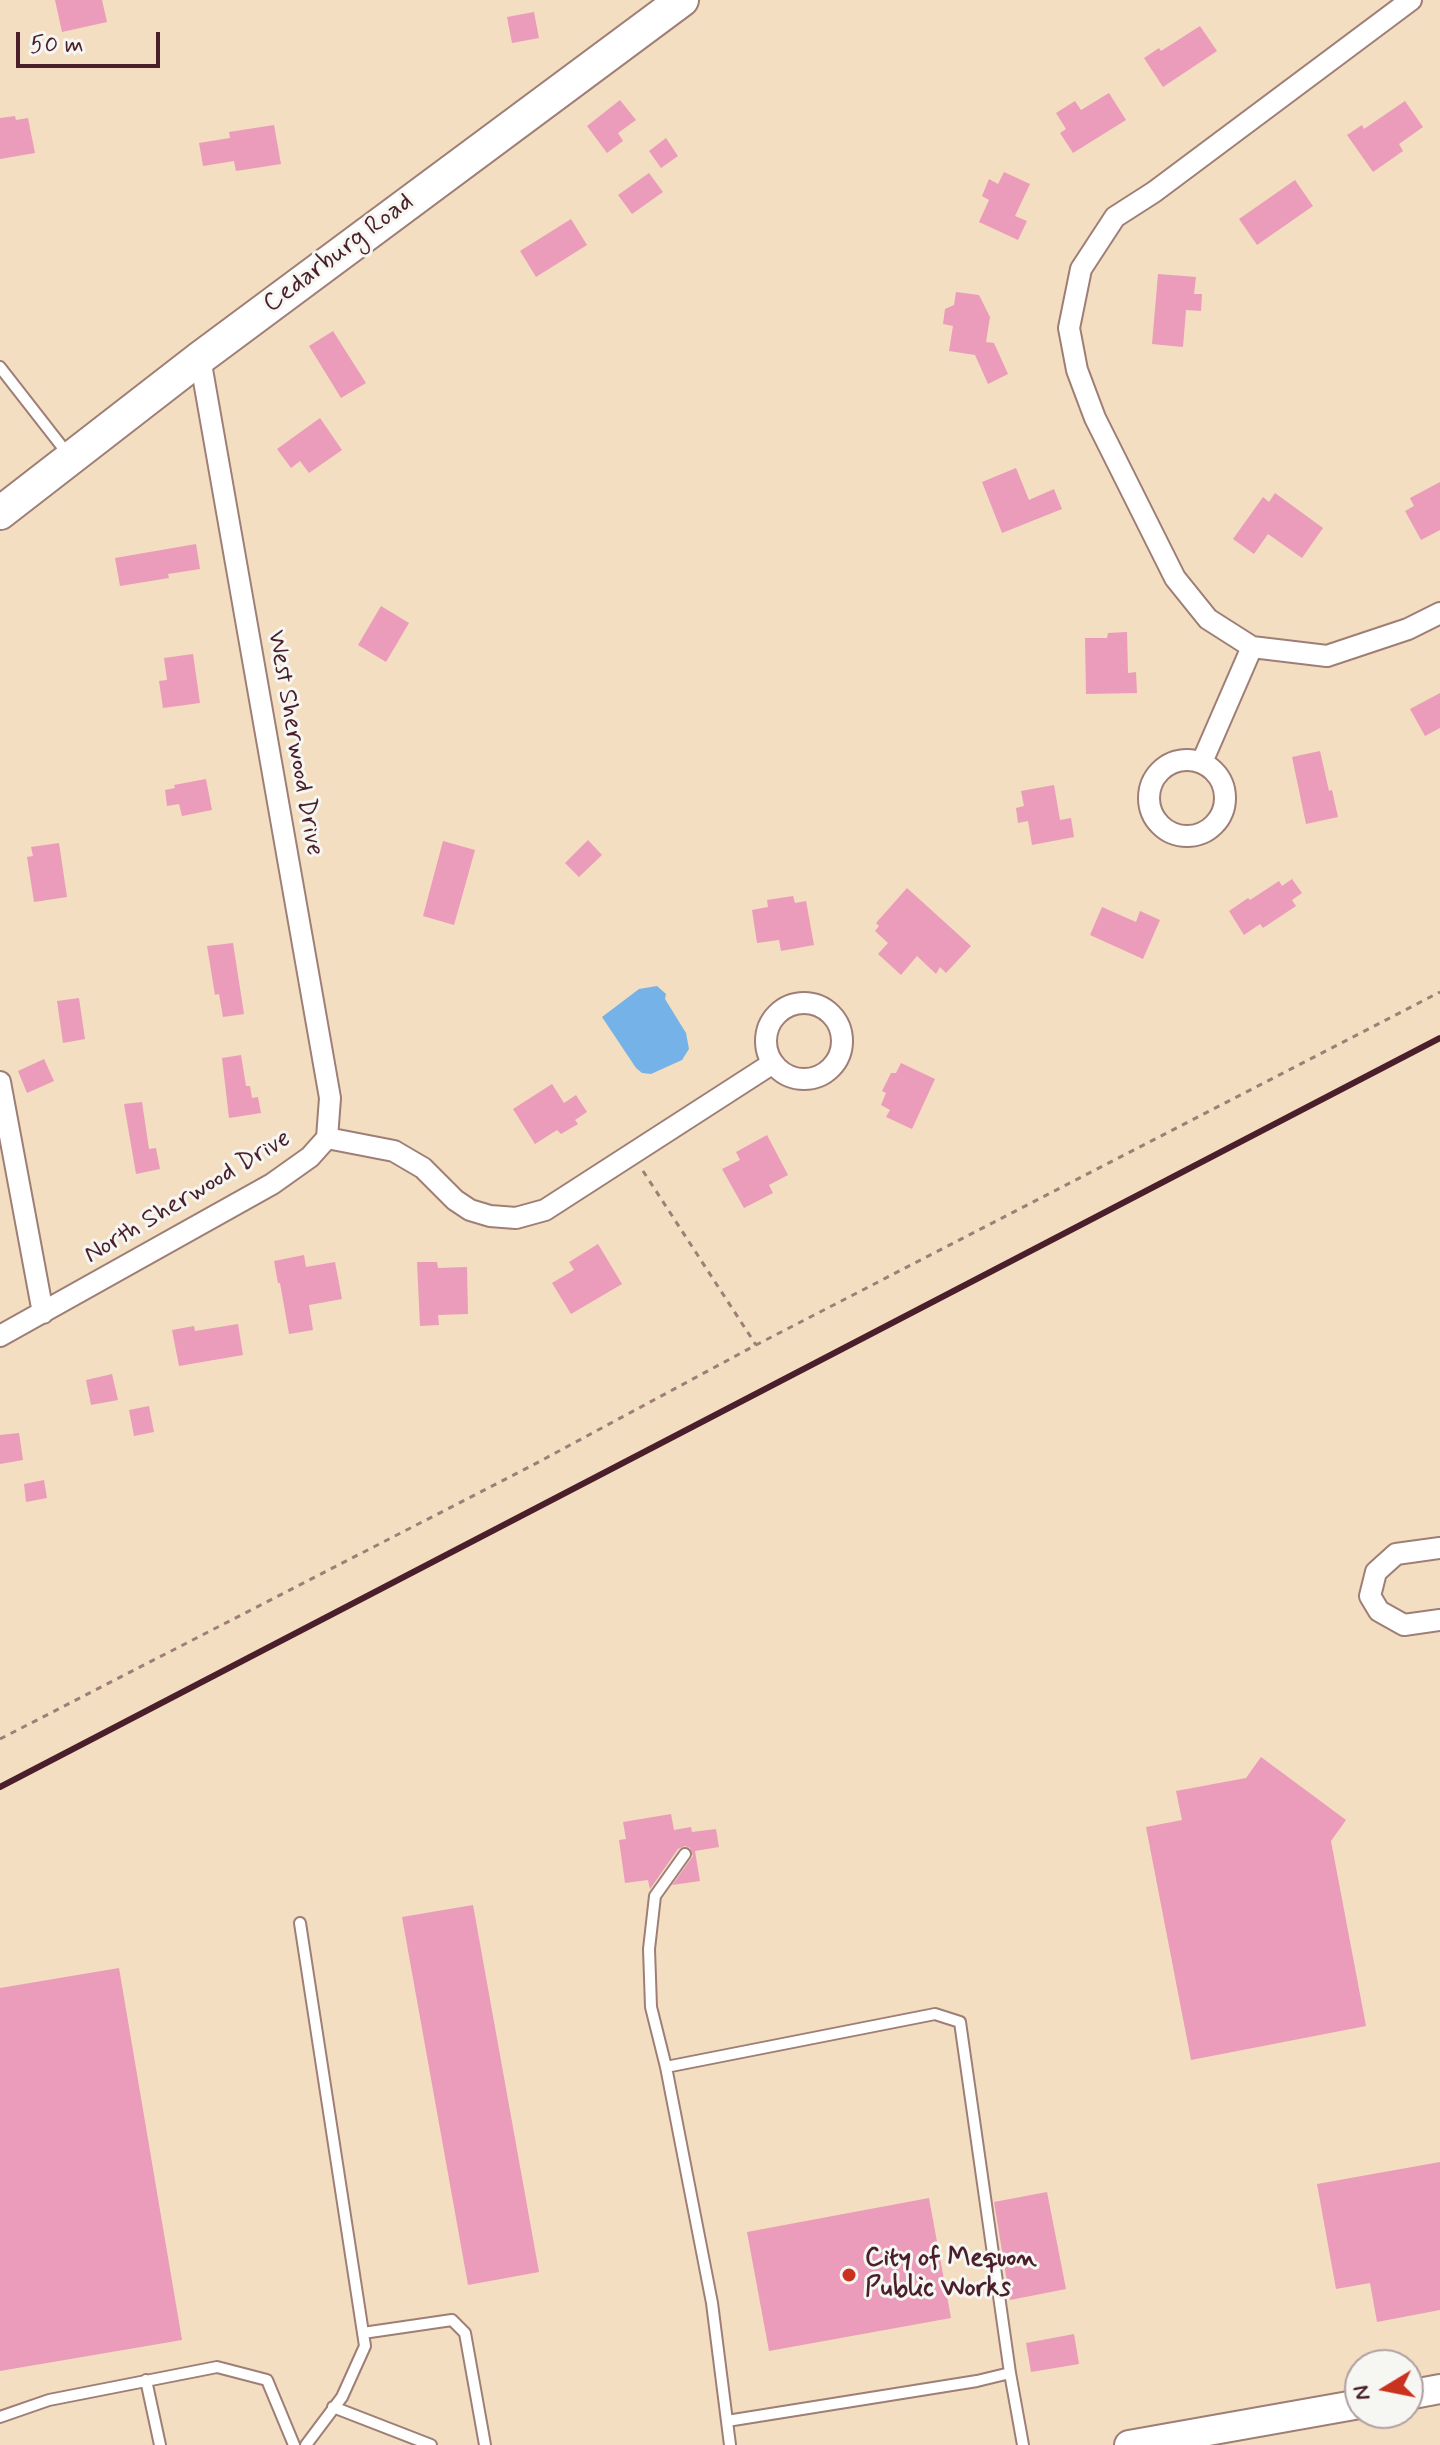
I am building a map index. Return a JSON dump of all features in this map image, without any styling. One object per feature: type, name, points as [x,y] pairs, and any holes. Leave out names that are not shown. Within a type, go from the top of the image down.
[{"type":"main road","name":"Cedarburg Road","points":[[0,513],[200,358],[682,0]]},
{"type":"street","points":[[1411,0],[1154,192],[1115,217],[1081,269],[1069,328],[1077,370],[1095,418],[1175,578],[1208,619],[1252,647],[1327,656],[1408,629],[1440,613]]},
{"type":"street","name":"West Sherwood Drive","points":[[200,358],[330,1098],[327,1138]]},
{"type":"street","points":[[1202,762],[1252,647]]},
{"type":"street","name":"North Sherwood Drive","points":[[0,1336],[272,1184],[310,1157],[327,1138],[394,1151],[423,1168],[455,1200],[470,1210],[490,1216],[516,1218],[545,1210],[773,1063]]},
{"type":"street","points":[[0,1082],[43,1313]]},
{"type":"street","points":[[1440,1548],[1396,1554],[1376,1572],[1370,1596],[1379,1611],[1404,1625],[1440,1620]]},
{"type":"street","points":[[1129,2445],[1344,2407]]},
{"type":"lane","points":[[0,367],[71,458]]},
{"type":"lane","points":[[685,1854],[655,1896],[649,1949],[651,2007],[666,2067],[712,2303],[730,2445]]},
{"type":"lane","points":[[300,1923],[365,2346],[342,2397],[306,2445]]},
{"type":"lane","points":[[666,2067],[935,2014],[960,2022],[1023,2445]]},
{"type":"lane","points":[[363,2333],[452,2320],[465,2333],[485,2445]]},
{"type":"lane","points":[[0,2417],[49,2400],[217,2367],[267,2380],[294,2445]]},
{"type":"lane","points":[[727,2421],[1010,2373]]},
{"type":"lane","points":[[146,2380],[160,2445]]},
{"type":"lane","points":[[333,2407],[431,2445]]},
{"type":"path","points":[[0,1739],[1440,992]]},
{"type":"path","points":[[633,1154],[756,1345]]},
{"type":"water","points":[[657,986],[666,994],[665,999],[686,1033],[689,1049],[682,1060],[651,1074],[642,1073],[602,1017],[639,989]]},
{"type":"building","points":[[55,0],[102,0],[107,22],[62,32]]},
{"type":"building","points":[[534,12],[539,38],[512,43],[507,17]]},
{"type":"building","points":[[1200,26],[1217,51],[1163,87],[1144,58]]},
{"type":"building","points":[[1109,93],[1126,120],[1073,153],[1060,133],[1066,129],[1056,113],[1075,101],[1081,110]]},
{"type":"building","points":[[620,100],[636,120],[618,133],[623,141],[607,153],[587,126]]},
{"type":"building","points":[[1405,101],[1423,127],[1399,144],[1403,151],[1373,172],[1347,135],[1362,125],[1364,129]]},
{"type":"building","points":[[15,116],[16,120],[28,118],[35,153],[0,159],[0,118]]},
{"type":"building","points":[[274,125],[281,164],[236,171],[234,161],[203,166],[199,143],[230,138],[229,132]]},
{"type":"building","points":[[666,138],[678,156],[661,168],[649,151]]},
{"type":"building","points":[[1004,172],[1030,184],[1015,216],[1027,221],[1018,240],[979,222],[989,200],[982,196],[989,179],[998,184]]},
{"type":"building","points":[[649,173],[663,192],[632,214],[618,195]]},
{"type":"building","points":[[1295,180],[1313,206],[1257,245],[1239,219]]},
{"type":"building","points":[[571,219],[587,245],[536,277],[520,251]]},
{"type":"building","points":[[1158,274],[1196,277],[1194,294],[1202,294],[1201,311],[1186,310],[1183,347],[1152,344]]},
{"type":"building","points":[[956,292],[979,295],[990,317],[986,342],[994,343],[1008,374],[988,384],[975,355],[949,351],[953,326],[943,324],[945,309],[954,305]]},
{"type":"building","points":[[333,331],[366,383],[341,398],[309,346]]},
{"type":"building","points":[[320,418],[342,450],[309,473],[300,461],[291,468],[277,449]]},
{"type":"building","points":[[1016,468],[1029,500],[1054,489],[1062,509],[1002,533],[982,482]]},
{"type":"building","points":[[1440,482],[1440,530],[1421,540],[1405,511],[1414,506],[1410,498]]},
{"type":"building","points":[[1275,493],[1323,528],[1302,558],[1268,534],[1254,554],[1233,539],[1263,497],[1269,502]]},
{"type":"building","points":[[196,544],[200,569],[120,586],[115,558]]},
{"type":"building","points":[[381,606],[409,623],[386,662],[358,645]]},
{"type":"building","points":[[1127,632],[1128,673],[1136,672],[1137,693],[1086,694],[1085,638],[1107,638],[1108,633]]},
{"type":"building","points":[[193,654],[200,703],[163,708],[159,681],[167,680],[164,658]]},
{"type":"building","points":[[1440,693],[1440,728],[1425,736],[1410,709]]},
{"type":"building","points":[[1320,751],[1338,817],[1306,824],[1292,757]]},
{"type":"building","points":[[206,779],[212,810],[182,816],[179,804],[167,806],[165,790],[175,788],[174,785]]},
{"type":"building","points":[[1054,785],[1060,820],[1071,818],[1074,837],[1032,845],[1028,821],[1018,823],[1016,808],[1024,806],[1021,791]]},
{"type":"building","points":[[588,840],[602,855],[579,877],[565,863]]},
{"type":"building","points":[[443,841],[475,850],[454,925],[423,916]]},
{"type":"building","points":[[59,843],[67,897],[34,902],[27,857],[33,856],[31,847]]},
{"type":"building","points":[[1292,879],[1302,893],[1292,900],[1296,906],[1263,928],[1260,924],[1244,935],[1229,911],[1279,881],[1282,886]]},
{"type":"building","points":[[907,888],[971,946],[946,973],[940,967],[936,974],[917,956],[901,975],[878,954],[888,943],[875,931],[879,926],[876,923]]},
{"type":"building","points":[[793,896],[795,903],[806,901],[814,945],[781,951],[779,940],[757,943],[752,910],[768,907],[767,900]]},
{"type":"building","points":[[1102,907],[1136,922],[1140,911],[1160,920],[1143,959],[1090,935]]},
{"type":"building","points":[[233,943],[244,1014],[223,1017],[219,994],[215,995],[207,946]]},
{"type":"building","points":[[79,998],[85,1039],[63,1043],[57,1001]]},
{"type":"building","points":[[241,1055],[246,1086],[250,1086],[252,1098],[258,1097],[261,1113],[229,1118],[222,1058]]},
{"type":"building","points":[[44,1059],[54,1081],[27,1093],[18,1071]]},
{"type":"building","points":[[901,1063],[935,1079],[912,1129],[886,1117],[890,1110],[881,1105],[886,1093],[882,1091],[891,1073],[896,1073]]},
{"type":"building","points":[[552,1084],[564,1103],[576,1095],[587,1112],[575,1120],[578,1124],[561,1134],[557,1130],[535,1144],[513,1109]]},
{"type":"building","points":[[142,1102],[149,1149],[156,1148],[160,1169],[136,1174],[124,1104]]},
{"type":"building","points":[[767,1135],[788,1175],[769,1185],[773,1193],[744,1208],[722,1169],[740,1160],[736,1152]]},
{"type":"building","points":[[598,1244],[622,1284],[571,1314],[552,1283],[574,1270],[569,1262]]},
{"type":"building","points":[[304,1255],[306,1267],[335,1262],[342,1299],[309,1305],[313,1330],[289,1334],[274,1261]]},
{"type":"building","points":[[417,1262],[437,1262],[438,1268],[467,1267],[468,1314],[438,1315],[439,1325],[420,1326]]},
{"type":"building","points":[[238,1324],[243,1355],[179,1366],[172,1330],[194,1326],[195,1331]]},
{"type":"building","points":[[112,1374],[118,1400],[91,1405],[86,1380]]},
{"type":"building","points":[[149,1406],[154,1432],[134,1436],[129,1410]]},
{"type":"building","points":[[19,1433],[23,1460],[0,1464],[0,1435]]},
{"type":"building","points":[[44,1480],[47,1498],[26,1502],[24,1484]]},
{"type":"building","points":[[1261,1757],[1346,1820],[1331,1841],[1366,2026],[1191,2060],[1146,1827],[1182,1820],[1176,1791],[1246,1778]]},
{"type":"building","points":[[671,1814],[674,1830],[691,1827],[692,1832],[716,1829],[719,1847],[695,1851],[700,1881],[672,1885],[693,1856],[690,1848],[685,1846],[678,1849],[650,1889],[648,1880],[625,1883],[619,1840],[626,1839],[623,1822]]},
{"type":"building","points":[[473,1905],[539,2272],[468,2285],[402,1917]]},
{"type":"building","points":[[119,1968],[182,2340],[0,2371],[0,1988]]},
{"type":"building","points":[[1440,2162],[1440,2310],[1377,2322],[1370,2283],[1336,2289],[1317,2184]]},
{"type":"building","points":[[1047,2192],[1066,2289],[1010,2300],[994,2202]]},
{"type":"building","name":"City of Mequon Public Works","points":[[929,2198],[951,2318],[769,2351],[747,2232]]},
{"type":"building","points":[[1074,2334],[1079,2364],[1031,2372],[1026,2343]]},
{"type":"railway","points":[[0,1787],[1440,1038]]},
{"type":"place","name":"City of Mequon Public Works","points":[[849,2275]]}]
